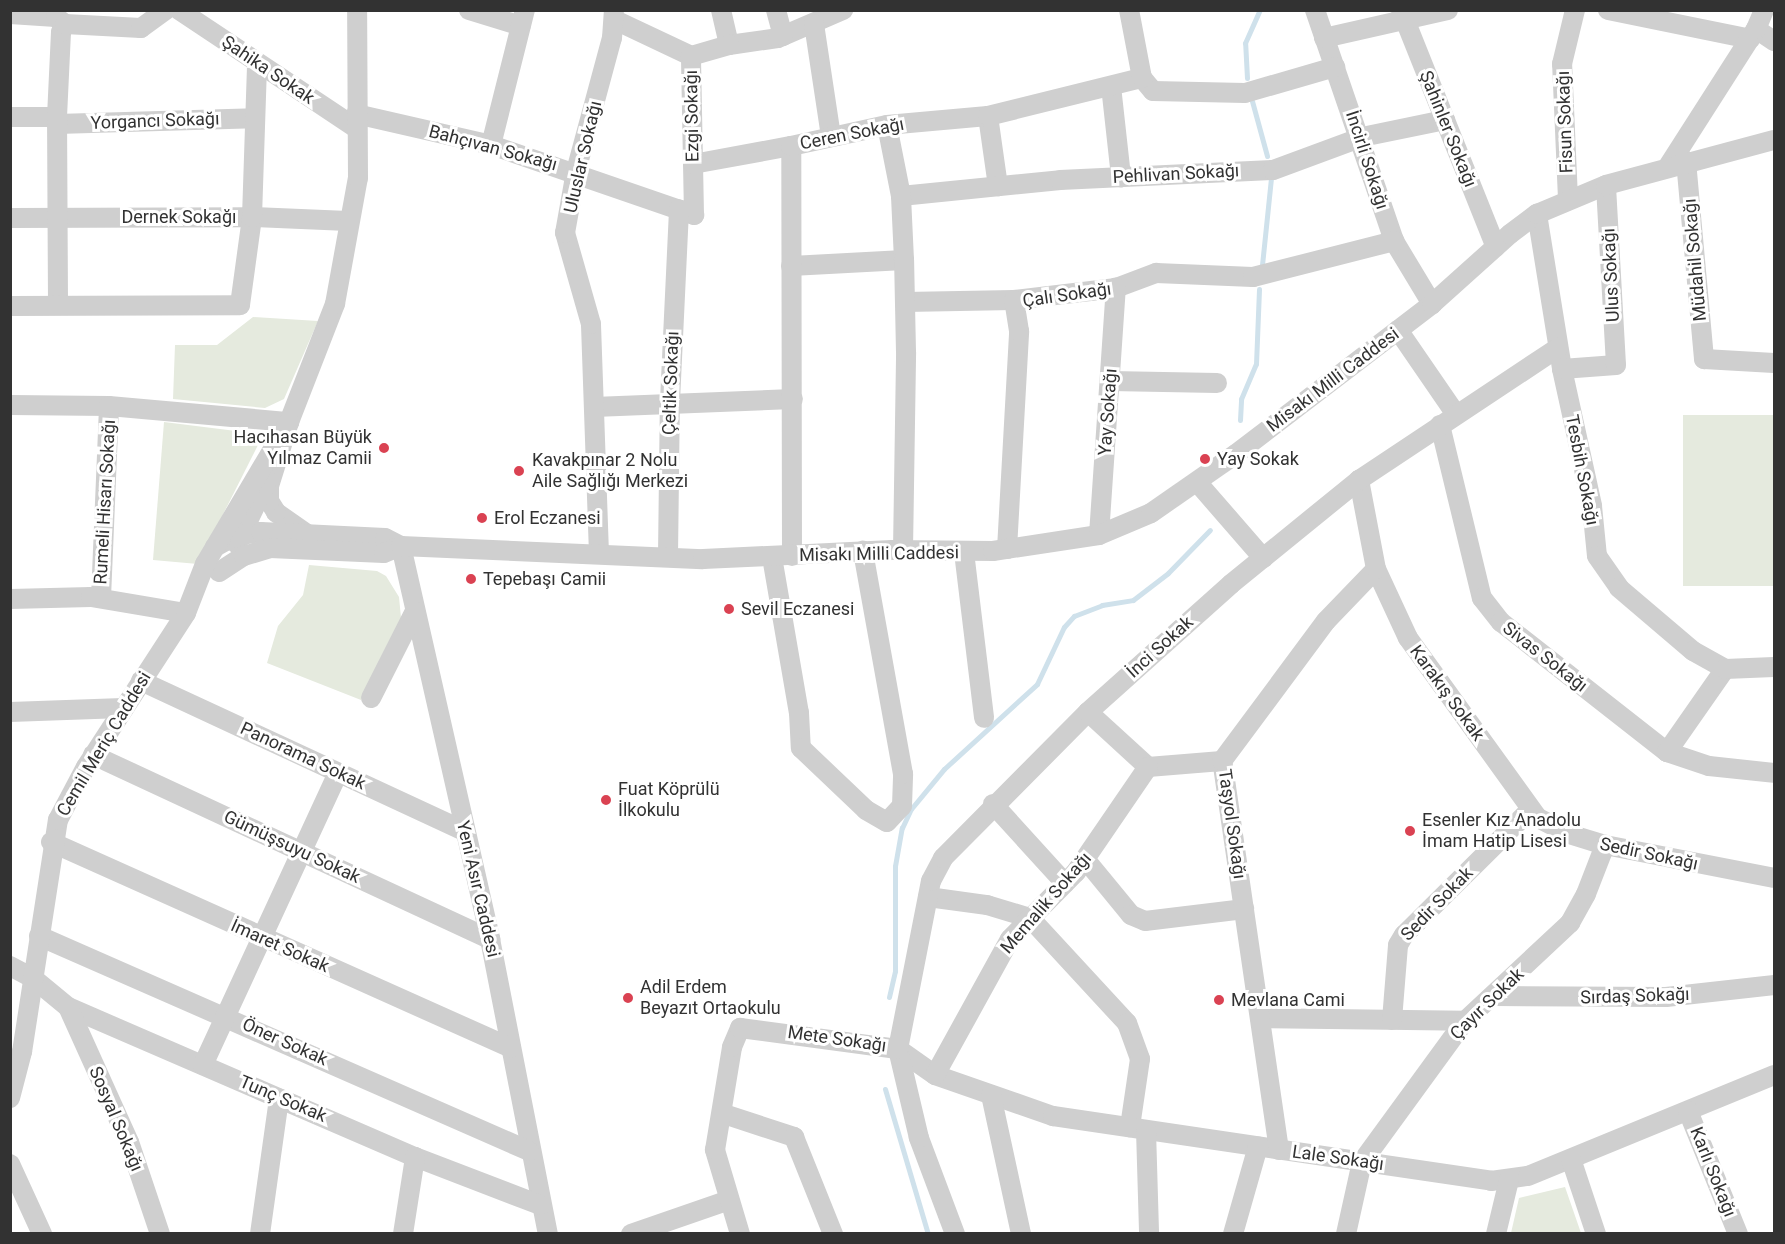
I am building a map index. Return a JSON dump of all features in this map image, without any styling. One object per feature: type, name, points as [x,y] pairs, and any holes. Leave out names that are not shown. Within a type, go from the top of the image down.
[{"type":"street","points":[[10,14],[56,17],[65,24],[141,28],[166,10]]},
{"type":"street","name":"Şahika Sokak","points":[[179,10],[257,63],[356,121]]},
{"type":"street","points":[[307,534],[281,517],[269,501],[269,486],[289,422],[335,304],[348,221],[358,178],[357,10]]},
{"type":"street","points":[[469,10],[523,18],[491,145]]},
{"type":"street","points":[[721,10],[729,45]]},
{"type":"street","points":[[776,10],[783,36]]},
{"type":"street","name":"Ezgi Sokağı","points":[[687,212],[693,164],[691,56],[729,45],[783,36],[843,10]]},
{"type":"street","points":[[1129,10],[1142,78],[1153,91],[1245,93],[1335,67]]},
{"type":"street","name":"İncirli Sokağı","points":[[1315,10],[1362,137],[1394,241],[1432,304]]},
{"type":"street","points":[[1324,38],[1403,17],[1448,10]]},
{"type":"street","name":"Fisun Sokağı","points":[[1568,199],[1562,64],[1575,10]]},
{"type":"street","points":[[1608,10],[1753,34],[1774,41]]},
{"type":"street","points":[[1678,163],[1753,34],[1764,10]]},
{"type":"street","points":[[614,15],[691,56]]},
{"type":"street","name":"Uluslar Sokağı","points":[[599,554],[591,324],[565,233],[576,171],[614,15]]},
{"type":"street","name":"Şahinler Sokağı","points":[[1403,17],[1496,247]]},
{"type":"street","points":[[58,303],[57,120],[65,24]]},
{"type":"street","points":[[814,24],[831,137]]},
{"type":"street","points":[[10,306],[58,303],[240,304],[252,217],[257,63]]},
{"type":"street","name":"Ceren Sokağı","points":[[792,556],[791,146],[886,125],[988,116],[1142,78]]},
{"type":"street","points":[[1111,86],[1121,177]]},
{"type":"street","points":[[988,116],[998,186]]},
{"type":"street","name":"Yorgancı Sokağı","points":[[10,117],[57,120],[254,118]]},
{"type":"street","name":"Pehlivan Sokağı","points":[[901,196],[1121,177],[1273,170],[1362,137],[1445,120]]},
{"type":"street","name":"Bahçıvan Sokağı","points":[[356,121],[491,145],[576,171],[687,212]]},
{"type":"street","points":[[886,125],[901,196],[904,260],[903,550]]},
{"type":"street","name":"Misakı Milli Caddesi","points":[[219,572],[244,556],[270,548],[384,553],[402,546],[599,554],[772,557],[863,551],[964,552],[1007,549],[1100,536],[1151,513],[1197,482],[1432,304],[1496,247],[1538,214],[1568,199],[1606,185],[1678,163],[1774,140]]},
{"type":"street","points":[[693,164],[791,146]]},
{"type":"street","name":"Müdahil Sokağı","points":[[1678,163],[1704,359],[1774,363]]},
{"type":"street","name":"Ulus Sokağı","points":[[1562,369],[1616,365],[1606,185]]},
{"type":"street","name":"Çeltik Sokağı","points":[[668,556],[670,401],[687,212]]},
{"type":"street","name":"Tesbih Sokağı","points":[[1538,214],[1558,348],[1592,506],[1597,556],[1604,571],[1693,651],[1725,669]]},
{"type":"street","name":"Dernek Sokağı","points":[[10,218],[252,217],[348,221]]},
{"type":"street","name":"Çalı Sokağı","points":[[1007,549],[1019,332],[1014,300],[1116,288],[1156,273],[1253,277],[1394,241]]},
{"type":"street","points":[[790,266],[904,260]]},
{"type":"street","name":"Yay Sokağı","points":[[1100,536],[1116,288]]},
{"type":"street","points":[[905,302],[1014,300]]},
{"type":"street","name":"Sivas Sokağı","points":[[1398,330],[1447,419],[1482,598],[1490,611],[1667,752],[1709,766],[1774,773]]},
{"type":"street","name":"İnci Sokak","points":[[898,1048],[928,897],[944,858],[993,804],[1088,712],[1263,558],[1359,480],[1447,419],[1558,348]]},
{"type":"street","points":[[1110,381],[1217,383]]},
{"type":"street","points":[[594,407],[670,401],[793,399]]},
{"type":"street","points":[[10,405],[110,406],[289,422]]},
{"type":"street","name":"Rumeli Hisarı Sokağı","points":[[101,598],[110,406]]},
{"type":"street","points":[[270,548],[246,532],[243,506],[252,484],[289,422]]},
{"type":"street","points":[[10,599],[101,598],[186,613],[219,572],[246,532],[277,460]]},
{"type":"street","points":[[1359,480],[1376,569]]},
{"type":"street","points":[[1197,482],[1263,558]]},
{"type":"street","name":"Cemil Meriç Caddesi","points":[[10,1098],[16,1051],[34,979],[51,842],[63,808],[93,755],[186,613],[215,547],[252,484]]},
{"type":"street","name":"Misakı Milli Caddesi","points":[[215,547],[246,532],[385,537],[402,546]]},
{"type":"street","name":"Yeni Asır Caddesi","points":[[402,546],[490,939],[529,1152],[548,1233]]},
{"type":"street","points":[[772,557],[799,713],[801,748],[866,810],[887,822],[902,806],[903,774],[863,551]]},
{"type":"street","points":[[964,552],[984,718]]},
{"type":"street","name":"Taşyol Sokağı","points":[[1279,1150],[1222,761],[1326,621],[1376,569]]},
{"type":"street","name":"Karakış Sokak","points":[[1376,569],[1408,638],[1530,810]]},
{"type":"street","points":[[371,698],[415,611]]},
{"type":"street","points":[[1667,752],[1725,669],[1774,667]]},
{"type":"street","name":"Panorama Sokak","points":[[141,681],[464,831]]},
{"type":"street","points":[[10,712],[123,708]]},
{"type":"street","points":[[1088,712],[1148,767],[1222,761]]},
{"type":"street","name":"Gümüşsuyu Sokak","points":[[93,755],[490,939]]},
{"type":"street","name":"Memalik Sokağı","points":[[935,1076],[994,964],[1030,918],[1085,859],[1148,767]]},
{"type":"street","points":[[203,1065],[259,938],[338,773]]},
{"type":"street","points":[[993,804],[1065,883]]},
{"type":"street","name":"Sedir Sokağı","points":[[1530,810],[1569,834],[1605,845],[1774,878]]},
{"type":"street","name":"Sedir Sokak","points":[[1392,1020],[1398,945],[1404,934],[1530,810]]},
{"type":"street","name":"İmaret Sokak","points":[[51,842],[259,938],[511,1048]]},
{"type":"street","name":"Çayır Sokak","points":[[1362,1162],[1465,1021],[1496,996],[1570,923],[1586,894],[1605,845]]},
{"type":"street","points":[[1085,859],[1131,915],[1145,921],[1244,909]]},
{"type":"street","points":[[928,897],[987,904],[1030,918],[1127,1023],[1140,1059],[1138,1129],[1149,1233]]},
{"type":"street","name":"Öner Sokak","points":[[39,936],[226,1015],[529,1152]]},
{"type":"street","name":"Tunç Sokak","points":[[10,966],[34,979],[68,1006],[415,1157],[540,1205]]},
{"type":"street","name":"Sırdaş Sokağı","points":[[1496,996],[1666,997],[1774,985]]},
{"type":"street","name":"Sosyal Sokağı","points":[[68,1006],[129,1142],[160,1233]]},
{"type":"street","points":[[1260,1018],[1465,1021]]},
{"type":"street","name":"Mete Sokağı","points":[[724,1114],[732,1047],[740,1028],[898,1048]]},
{"type":"street","points":[[898,1048],[919,1137],[955,1233]]},
{"type":"street","name":"Lale Sokağı","points":[[898,1048],[935,1076],[1053,1116],[1362,1162],[1509,1180],[1572,1159],[1774,1075]]},
{"type":"street","points":[[991,1095],[1021,1233]]},
{"type":"street","points":[[260,1233],[279,1098]]},
{"type":"street","name":"Karlı Sokağı","points":[[1688,1111],[1738,1233]]},
{"type":"street","points":[[740,1233],[715,1150],[724,1114],[794,1137],[833,1233]]},
{"type":"street","points":[[1233,1233],[1258,1146]]},
{"type":"street","points":[[403,1233],[415,1157]]},
{"type":"street","points":[[1572,1159],[1596,1233]]},
{"type":"street","points":[[1346,1233],[1362,1162]]},
{"type":"street","points":[[10,1164],[42,1233]]},
{"type":"street","points":[[1496,1233],[1509,1180]]},
{"type":"street","points":[[632,1233],[729,1200]]},
{"type":"shaded area","points":[[253,317],[318,321],[284,399],[265,408],[173,399],[175,345],[217,345]]},
{"type":"shaded area","points":[[1683,415],[1774,415],[1774,586],[1683,586]]},
{"type":"shaded area","points":[[164,422],[260,434],[261,439],[198,564],[153,560]]},
{"type":"shaded area","points":[[309,565],[377,571],[386,576],[399,597],[402,628],[361,700],[267,663],[278,626],[303,595]]},
{"type":"shaded area","points":[[1565,1187],[1581,1233],[1511,1233],[1519,1198]]},
{"type":"waterway","points":[[1247,78],[1245,43],[1260,10]]},
{"type":"waterway","points":[[1252,101],[1267,156]]},
{"type":"waterway","points":[[1262,265],[1271,178]]},
{"type":"waterway","points":[[1240,420],[1241,399],[1256,364],[1259,289]]},
{"type":"waterway","points":[[889,997],[895,971],[895,866],[902,828],[911,809],[944,769],[1037,684],[1064,627],[1074,616],[1102,605],[1133,600],[1168,573],[1210,530]]},
{"type":"waterway","points":[[885,1089],[928,1234]]},
{"type":"place","name":"Hacıhasan Büyük Yılmaz Camii","points":[[384,448]]},
{"type":"place","name":"Yay Sokak","points":[[1205,459]]},
{"type":"place","name":"Kavakpınar 2 Nolu Aile Sağlığı Merkezi","points":[[519,471]]},
{"type":"place","name":"Erol Eczanesi","points":[[482,518]]},
{"type":"place","name":"Tepebaşı Camii","points":[[471,579]]},
{"type":"place","name":"Sevil Eczanesi","points":[[729,609]]},
{"type":"place","name":"Fuat Köprülü İlkokulu","points":[[606,800]]},
{"type":"place","name":"Esenler Kız Anadolu İmam Hatip Lisesi","points":[[1410,831]]},
{"type":"place","name":"Adil Erdem Beyazıt Ortaokulu","points":[[628,998]]},
{"type":"place","name":"Mevlana Cami","points":[[1219,1000]]}]
